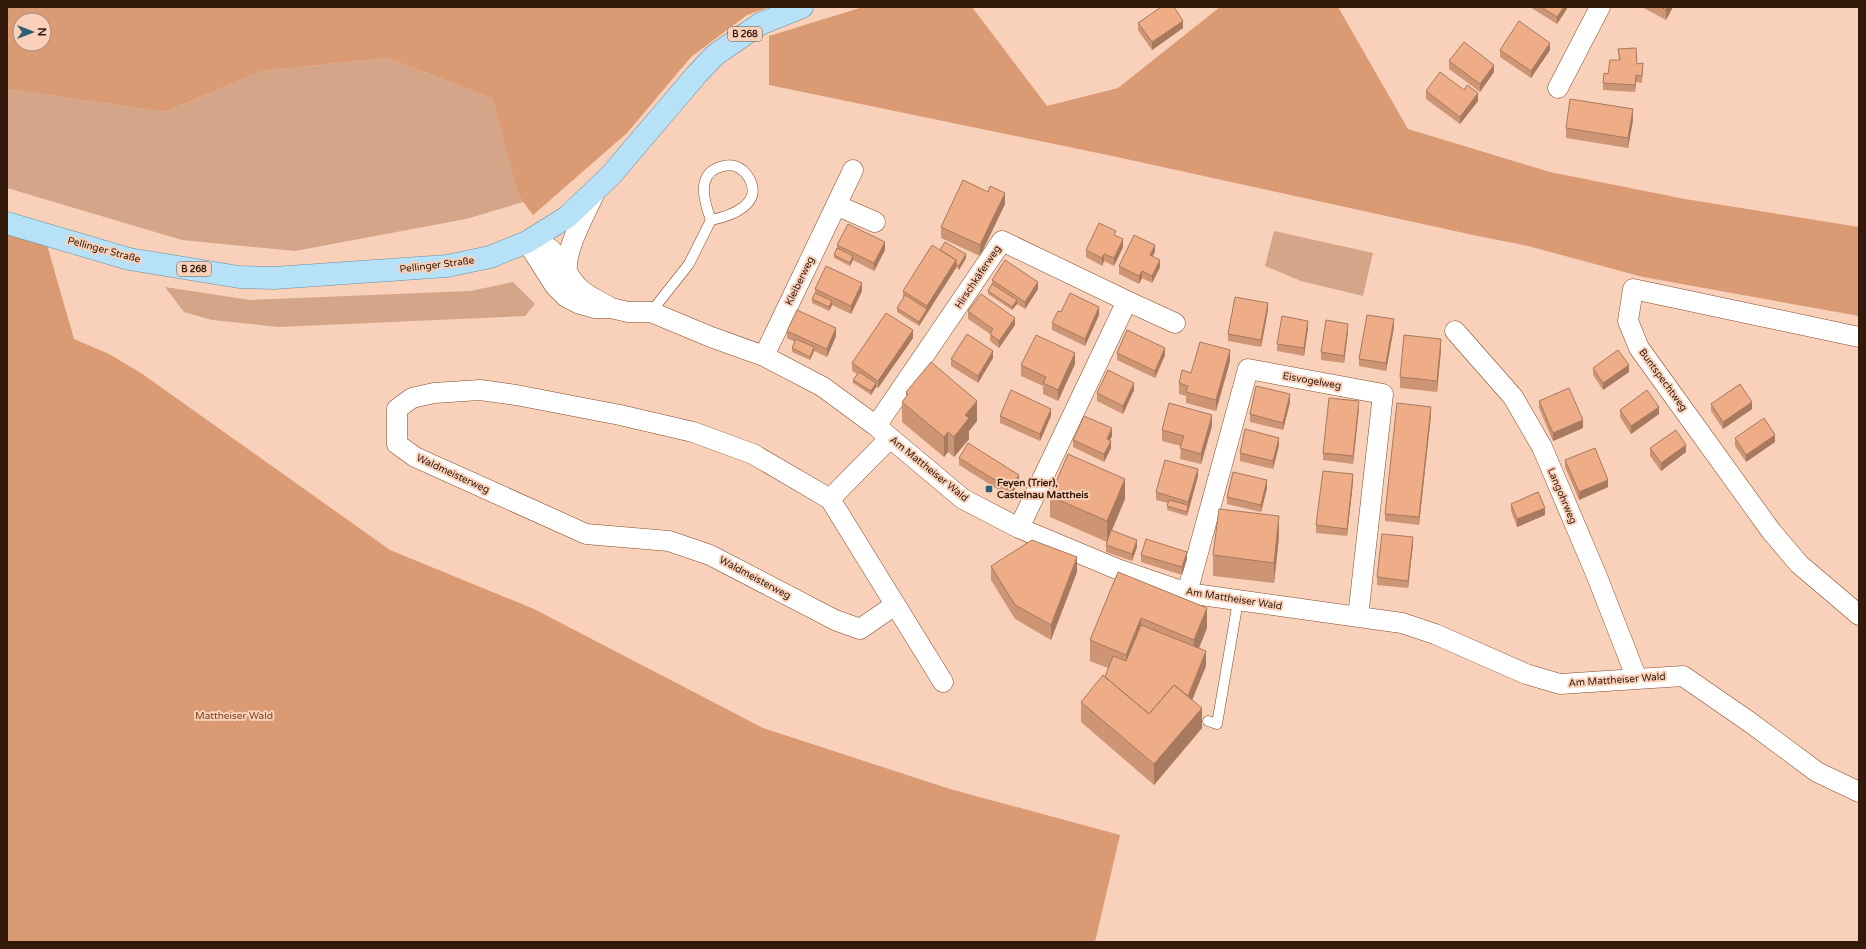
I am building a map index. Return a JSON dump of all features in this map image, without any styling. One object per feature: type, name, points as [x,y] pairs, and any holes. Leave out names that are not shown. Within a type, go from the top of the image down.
[{"type":"main road","name":"Pellinger Straße","points":[[7,224],[129,259],[239,277],[274,278],[447,266],[490,257],[527,242],[567,218],[595,192],[627,157],[696,74],[715,55],[760,24],[802,7]]},
{"type":"street","points":[[1558,88],[1600,7]]},
{"type":"street","name":"Kleiberweg","points":[[764,356],[853,170]]},
{"type":"street","points":[[567,274],[566,260],[570,247],[595,192]]},
{"type":"street","points":[[836,205],[875,222]]},
{"type":"street","name":"Am Mattheiser Wald","points":[[611,308],[578,287],[567,274],[550,247],[536,241],[527,242],[555,286],[566,297],[587,306],[611,308],[628,312],[651,312],[711,337],[764,356],[823,387],[883,432],[963,499],[1019,528],[1117,569],[1187,593],[1402,623],[1435,634],[1526,674],[1560,684],[1683,676],[1752,723],[1817,772],[1859,792]]},
{"type":"street","name":"Hirschkäferweg","points":[[883,432],[1002,241],[1175,323]]},
{"type":"street","name":"Buntspechtweg","points":[[1859,337],[1633,289],[1628,321],[1639,348],[1771,531],[1799,564],[1859,616]]},
{"type":"street","points":[[1019,528],[1127,301]]},
{"type":"street","name":"Langohrweg","points":[[1454,331],[1512,397],[1542,447],[1596,574],[1637,679]]},
{"type":"street","name":"Eisvogelweg","points":[[1187,593],[1248,369],[1383,394],[1358,617]]},
{"type":"street","name":"Waldmeisterweg","points":[[895,605],[860,630],[835,620],[710,555],[669,541],[586,534],[415,457],[397,444],[397,409],[412,398],[434,393],[480,390],[516,395],[620,415],[694,432],[753,454],[830,499],[943,682]]},
{"type":"street","points":[[830,499],[883,432]]},
{"type":"lane","points":[[651,312],[689,264],[711,220],[705,202],[704,190],[706,179],[714,170],[724,165],[736,166],[746,173],[751,183],[752,194],[747,205],[727,217],[711,220]]},
{"type":"lane","points":[[1208,721],[1217,724],[1238,601]]},
{"type":"shaded area","points":[[387,58],[492,98],[518,195],[523,202],[466,219],[295,251],[182,240],[7,188],[7,89],[165,112],[262,71]]},
{"type":"shaded area","points":[[1274,231],[1373,253],[1363,296],[1301,281],[1265,266]]},
{"type":"shaded area","points":[[513,282],[535,304],[525,316],[279,327],[212,320],[184,312],[165,287],[250,300],[470,291]]},
{"type":"green space","points":[[7,7],[770,7],[747,15],[691,57],[627,133],[533,215],[518,195],[492,98],[387,58],[262,71],[165,112],[7,89]]},
{"type":"green space","points":[[863,7],[972,7],[1047,106],[1118,88],[1220,7],[1338,7],[1408,129],[1550,172],[1685,199],[1859,227],[1859,316],[1643,277],[1528,246],[1117,157],[769,85],[769,36]]},
{"type":"green space","name":"Mattheiser Wald","points":[[7,234],[47,245],[74,339],[109,354],[141,373],[390,550],[534,609],[763,728],[950,789],[1120,835],[1095,942],[7,942]]},
{"type":"building","points":[[1161,7],[1174,7],[1183,21],[1152,42],[1138,23]]},
{"type":"building","points":[[1541,7],[1564,7],[1557,17]]},
{"type":"building","points":[[1519,21],[1550,43],[1531,71],[1500,50]]},
{"type":"building","points":[[1464,42],[1494,65],[1480,84],[1449,61]]},
{"type":"building","points":[[1636,48],[1637,64],[1643,63],[1642,76],[1636,75],[1635,85],[1603,83],[1604,73],[1608,74],[1610,60],[1620,60],[1618,49]]},
{"type":"building","points":[[1440,72],[1464,90],[1467,85],[1478,93],[1460,117],[1426,91]]},
{"type":"building","points":[[1570,99],[1633,109],[1628,138],[1566,128]]},
{"type":"building","points":[[963,180],[988,192],[990,186],[1005,193],[980,245],[941,227]]},
{"type":"building","points":[[1099,223],[1116,231],[1114,235],[1123,239],[1114,258],[1104,254],[1102,258],[1086,250]]},
{"type":"building","points":[[848,224],[885,242],[874,263],[837,245]]},
{"type":"building","points":[[1134,235],[1155,245],[1150,255],[1160,260],[1152,276],[1142,271],[1139,276],[1119,266]]},
{"type":"building","points":[[945,242],[966,254],[959,266],[956,264],[956,260],[940,250]]},
{"type":"building","points":[[932,245],[956,260],[927,306],[903,291]]},
{"type":"building","points":[[837,248],[853,256],[850,263],[834,255]]},
{"type":"building","points":[[1005,260],[1038,282],[1025,302],[992,280]]},
{"type":"building","points":[[826,266],[862,283],[851,306],[815,289]]},
{"type":"building","points":[[992,284],[1017,300],[1012,307],[988,291]]},
{"type":"building","points":[[815,293],[832,301],[829,307],[812,299]]},
{"type":"building","points":[[1070,293],[1099,307],[1085,339],[1052,323],[1058,311],[1061,312]]},
{"type":"building","points":[[981,294],[1015,318],[999,341],[990,334],[993,329],[968,311]]},
{"type":"building","points":[[905,295],[927,309],[919,322],[897,308]]},
{"type":"building","points":[[1235,297],[1268,303],[1261,340],[1228,334]]},
{"type":"building","points":[[797,310],[836,328],[827,349],[787,331]]},
{"type":"building","points":[[886,313],[913,330],[878,381],[852,363]]},
{"type":"building","points":[[1367,315],[1394,319],[1386,363],[1359,359]]},
{"type":"building","points":[[1282,316],[1308,321],[1304,348],[1277,344]]},
{"type":"building","points":[[1326,320],[1348,324],[1344,356],[1321,352]]},
{"type":"building","points":[[1127,330],[1165,348],[1155,371],[1117,353]]},
{"type":"building","points":[[967,334],[993,351],[978,376],[951,359]]},
{"type":"building","points":[[1036,335],[1075,353],[1058,390],[1043,383],[1046,377],[1021,365]]},
{"type":"building","points":[[1404,335],[1441,339],[1437,381],[1400,377]]},
{"type":"building","points":[[796,339],[814,347],[810,357],[792,348]]},
{"type":"building","points":[[1200,342],[1230,350],[1216,400],[1186,392],[1188,386],[1179,383],[1182,370],[1191,373]]},
{"type":"building","points":[[1618,350],[1629,365],[1603,383],[1593,368]]},
{"type":"building","points":[[931,362],[977,401],[965,415],[969,418],[954,437],[948,432],[944,437],[902,402],[908,394],[906,392]]},
{"type":"building","points":[[1108,370],[1134,383],[1123,406],[1097,393]]},
{"type":"building","points":[[859,372],[876,383],[871,391],[853,380]]},
{"type":"building","points":[[1740,384],[1752,402],[1723,422],[1711,404]]},
{"type":"building","points":[[1256,386],[1290,394],[1283,423],[1250,414]]},
{"type":"building","points":[[1569,388],[1583,420],[1553,433],[1539,401]]},
{"type":"building","points":[[1011,390],[1051,409],[1040,434],[1000,416]]},
{"type":"building","points":[[1647,390],[1659,407],[1631,426],[1620,410]]},
{"type":"building","points":[[1329,398],[1359,401],[1353,456],[1323,453]]},
{"type":"building","points":[[1169,403],[1212,415],[1201,454],[1180,448],[1184,436],[1162,430]]},
{"type":"building","points":[[1397,403],[1431,407],[1419,517],[1385,514]]},
{"type":"building","points":[[1084,416],[1112,428],[1107,439],[1111,441],[1104,454],[1073,440]]},
{"type":"building","points":[[1764,418],[1775,435],[1746,455],[1735,438]]},
{"type":"building","points":[[1245,429],[1279,438],[1273,461],[1240,453]]},
{"type":"building","points":[[1676,430],[1686,445],[1661,463],[1650,448]]},
{"type":"building","points":[[968,443],[1019,475],[1010,489],[959,458]]},
{"type":"building","points":[[1595,448],[1608,480],[1579,492],[1565,460]]},
{"type":"building","points":[[1068,454],[1125,479],[1107,521],[1050,496]]},
{"type":"building","points":[[1165,460],[1198,469],[1188,502],[1156,492]]},
{"type":"building","points":[[1323,471],[1353,474],[1347,529],[1316,525]]},
{"type":"building","points":[[1233,472],[1267,480],[1261,505],[1227,497]]},
{"type":"building","points":[[1538,492],[1545,508],[1517,519],[1511,504]]},
{"type":"building","points":[[1169,500],[1188,505],[1187,512],[1167,506]]},
{"type":"building","points":[[1219,509],[1279,516],[1274,563],[1213,555]]},
{"type":"building","points":[[1111,530],[1137,540],[1132,554],[1106,545]]},
{"type":"building","points":[[1382,534],[1413,537],[1408,581],[1377,577]]},
{"type":"building","points":[[1146,539],[1187,552],[1182,567],[1141,555]]},
{"type":"building","points":[[1032,540],[1077,557],[1051,625],[1015,605],[991,566]]},
{"type":"building","points":[[1118,572],[1207,608],[1194,640],[1141,618],[1126,655],[1090,640]]},
{"type":"building","points":[[1141,625],[1206,651],[1188,696],[1174,685],[1149,714],[1105,677],[1113,656],[1126,661]]},
{"type":"building","points":[[1103,675],[1149,714],[1174,685],[1202,708],[1154,764],[1081,702]]},
{"type":"place","name":"Feyen (Trier), Castelnau Mattheis","points":[[989,489]]}]
